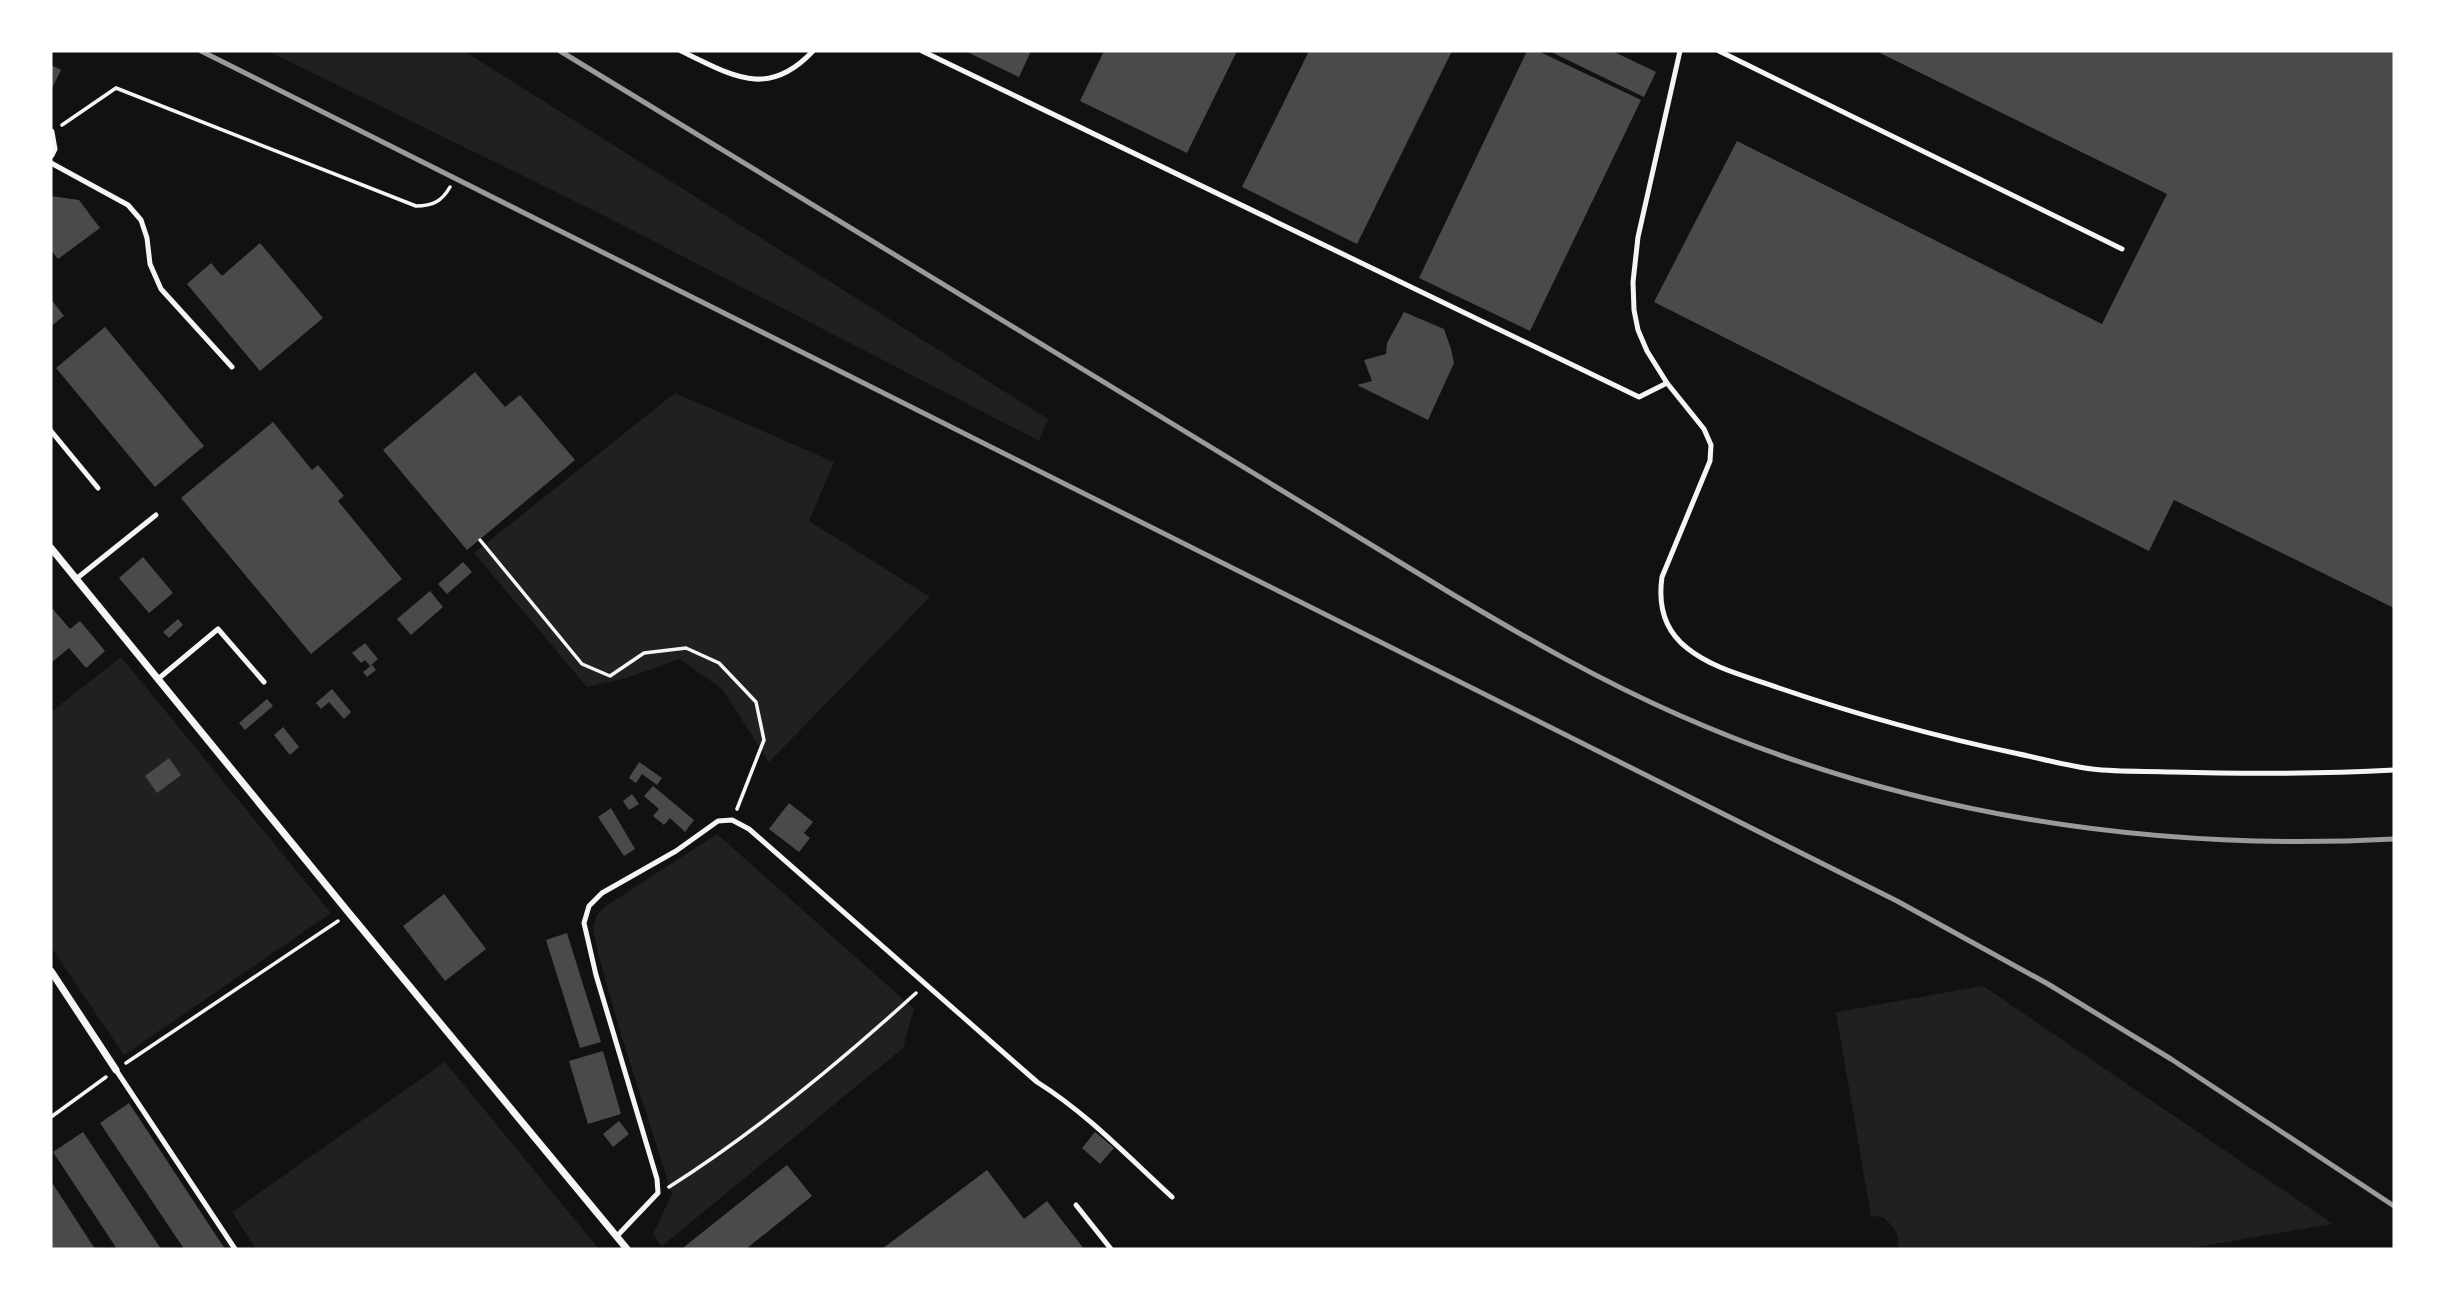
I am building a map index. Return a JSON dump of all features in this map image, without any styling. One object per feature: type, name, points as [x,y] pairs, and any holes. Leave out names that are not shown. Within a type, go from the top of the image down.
[{"type":"street","points":[[51,132],[54,149],[51,155]]},
{"type":"street","points":[[51,548],[627,1249]]},
{"type":"street","points":[[51,971],[116,1070]]},
{"type":"lane","points":[[681,51],[736,77],[761,80],[787,73],[813,51]]},
{"type":"lane","points":[[922,51],[1639,397],[1667,383]]},
{"type":"lane","points":[[1679,51],[1638,237],[1633,282],[1638,330],[1647,351],[1667,383],[1704,429],[1711,445],[1710,461],[1662,577],[1659,596],[1664,617],[1673,634],[1686,648],[1708,661],[1834,707],[1934,735],[2092,769],[2248,774],[2394,770]]},
{"type":"lane","points":[[1719,51],[2122,249]]},
{"type":"lane","points":[[51,163],[128,205],[141,220],[150,264],[161,289],[232,368]]},
{"type":"lane","points":[[51,431],[97,488]]},
{"type":"lane","points":[[76,579],[156,514]]},
{"type":"lane","points":[[158,679],[218,629],[264,682]]},
{"type":"lane","points":[[617,1236],[658,1194],[657,1179],[587,940],[583,923],[585,912],[602,893],[676,851],[719,821],[732,820],[749,829],[1037,1082],[1065,1100],[1094,1124],[1172,1197]]},
{"type":"lane","points":[[116,1070],[235,1249]]},
{"type":"lane","points":[[1076,1205],[1111,1249]]},
{"type":"path","points":[[51,132],[116,88],[416,205],[429,206],[441,200],[450,187]]},
{"type":"path","points":[[480,540],[582,664],[610,676],[645,653],[686,648],[719,663],[756,702],[764,740],[732,820]]},
{"type":"path","points":[[51,1117],[349,913]]},
{"type":"path","points":[[658,1194],[694,1171],[799,1093],[866,1039],[926,984]]},
{"type":"shaded area","points":[[268,51],[464,51],[1048,419],[1039,441],[603,215]]},
{"type":"shaded area","points":[[675,393],[834,462],[809,521],[930,597],[769,762],[722,689],[680,659],[626,678],[587,687],[474,553]]},
{"type":"shaded area","points":[[121,657],[331,913],[124,1055],[51,947],[51,712]]},
{"type":"shaded area","points":[[717,834],[914,1009],[903,1048],[662,1246],[653,1234],[672,1194],[620,1031],[593,927],[597,915],[606,906]]},
{"type":"shaded area","points":[[1983,986],[2333,1224],[2185,1249],[1897,1249],[1898,1239],[1893,1227],[1883,1217],[1871,1216],[1836,1012]]},
{"type":"shaded area","points":[[445,1062],[599,1249],[256,1249],[232,1212]]},
{"type":"building","points":[[965,51],[1031,51],[1019,77]]},
{"type":"building","points":[[1104,51],[1237,51],[1187,153],[1080,101]]},
{"type":"building","points":[[1309,51],[1452,51],[1357,244],[1242,187]]},
{"type":"building","points":[[1527,51],[1538,51],[1641,100],[1530,331],[1419,278]]},
{"type":"building","points":[[1549,51],[1612,51],[1656,72],[1644,97]]},
{"type":"building","points":[[1876,51],[2394,51],[2394,608],[2174,500],[2149,551],[1654,302],[1737,141],[2102,324],[2167,194]]},
{"type":"building","points":[[51,65],[61,70],[51,90]]},
{"type":"building","points":[[51,196],[79,200],[100,228],[58,259],[51,250]]},
{"type":"building","points":[[260,243],[323,318],[260,371],[187,284],[211,263],[222,276]]},
{"type":"building","points":[[51,299],[64,316],[51,326]]},
{"type":"building","points":[[1404,312],[1444,329],[1451,349],[1454,363],[1428,420],[1357,385],[1372,381],[1364,360],[1386,354],[1387,343]]},
{"type":"building","points":[[105,327],[204,446],[155,487],[56,368]]},
{"type":"building","points":[[475,372],[505,407],[520,395],[575,460],[467,550],[383,450]]},
{"type":"building","points":[[273,422],[312,470],[318,465],[344,496],[338,501],[402,579],[311,654],[181,498]]},
{"type":"building","points":[[143,557],[173,593],[149,613],[119,578]]},
{"type":"building","points":[[463,562],[472,572],[447,594],[438,584]]},
{"type":"building","points":[[430,591],[443,607],[411,635],[397,619]]},
{"type":"building","points":[[51,607],[70,629],[80,621],[105,651],[86,668],[69,648],[51,663]]},
{"type":"building","points":[[178,619],[183,625],[169,638],[163,632]]},
{"type":"building","points":[[365,643],[378,659],[370,666],[365,660],[361,663],[352,653]]},
{"type":"building","points":[[372,665],[376,670],[367,677],[363,672]]},
{"type":"building","points":[[332,689],[351,712],[344,719],[329,702],[321,709],[316,703]]},
{"type":"building","points":[[267,699],[273,706],[245,730],[239,723]]},
{"type":"building","points":[[283,727],[299,747],[290,755],[274,735]]},
{"type":"building","points":[[169,758],[181,775],[157,793],[145,776]]},
{"type":"building","points":[[639,762],[662,778],[657,785],[642,774],[636,783],[629,778]]},
{"type":"building","points":[[653,786],[694,820],[685,832],[670,818],[664,825],[653,816],[659,809],[644,796]]},
{"type":"building","points":[[632,794],[639,804],[629,810],[623,801]]},
{"type":"building","points":[[789,803],[813,822],[804,833],[810,838],[799,852],[769,829]]},
{"type":"building","points":[[611,808],[635,849],[624,856],[598,817]]},
{"type":"building","points":[[444,894],[486,949],[445,981],[403,926]]},
{"type":"building","points":[[567,933],[601,1042],[580,1048],[546,940]]},
{"type":"building","points":[[603,1051],[621,1114],[588,1124],[569,1061]]},
{"type":"building","points":[[129,1103],[225,1249],[184,1249],[100,1123]]},
{"type":"building","points":[[619,1121],[629,1134],[613,1147],[603,1134]]},
{"type":"building","points":[[83,1132],[161,1249],[117,1249],[53,1152]]},
{"type":"building","points":[[1095,1132],[1114,1148],[1100,1164],[1082,1148]]},
{"type":"building","points":[[787,1165],[812,1196],[746,1249],[684,1247]]},
{"type":"building","points":[[987,1170],[1024,1219],[1047,1201],[1084,1249],[882,1249]]},
{"type":"building","points":[[51,1181],[95,1249],[51,1249]]},
{"type":"railway","points":[[201,51],[1897,901],[2048,984],[2171,1059],[2394,1206]]},
{"type":"railway","points":[[560,51],[1452,594],[1564,658],[1681,716],[1766,750],[1853,779],[1941,802],[2030,820],[2121,832],[2211,839],[2303,842],[2394,839]]}]
